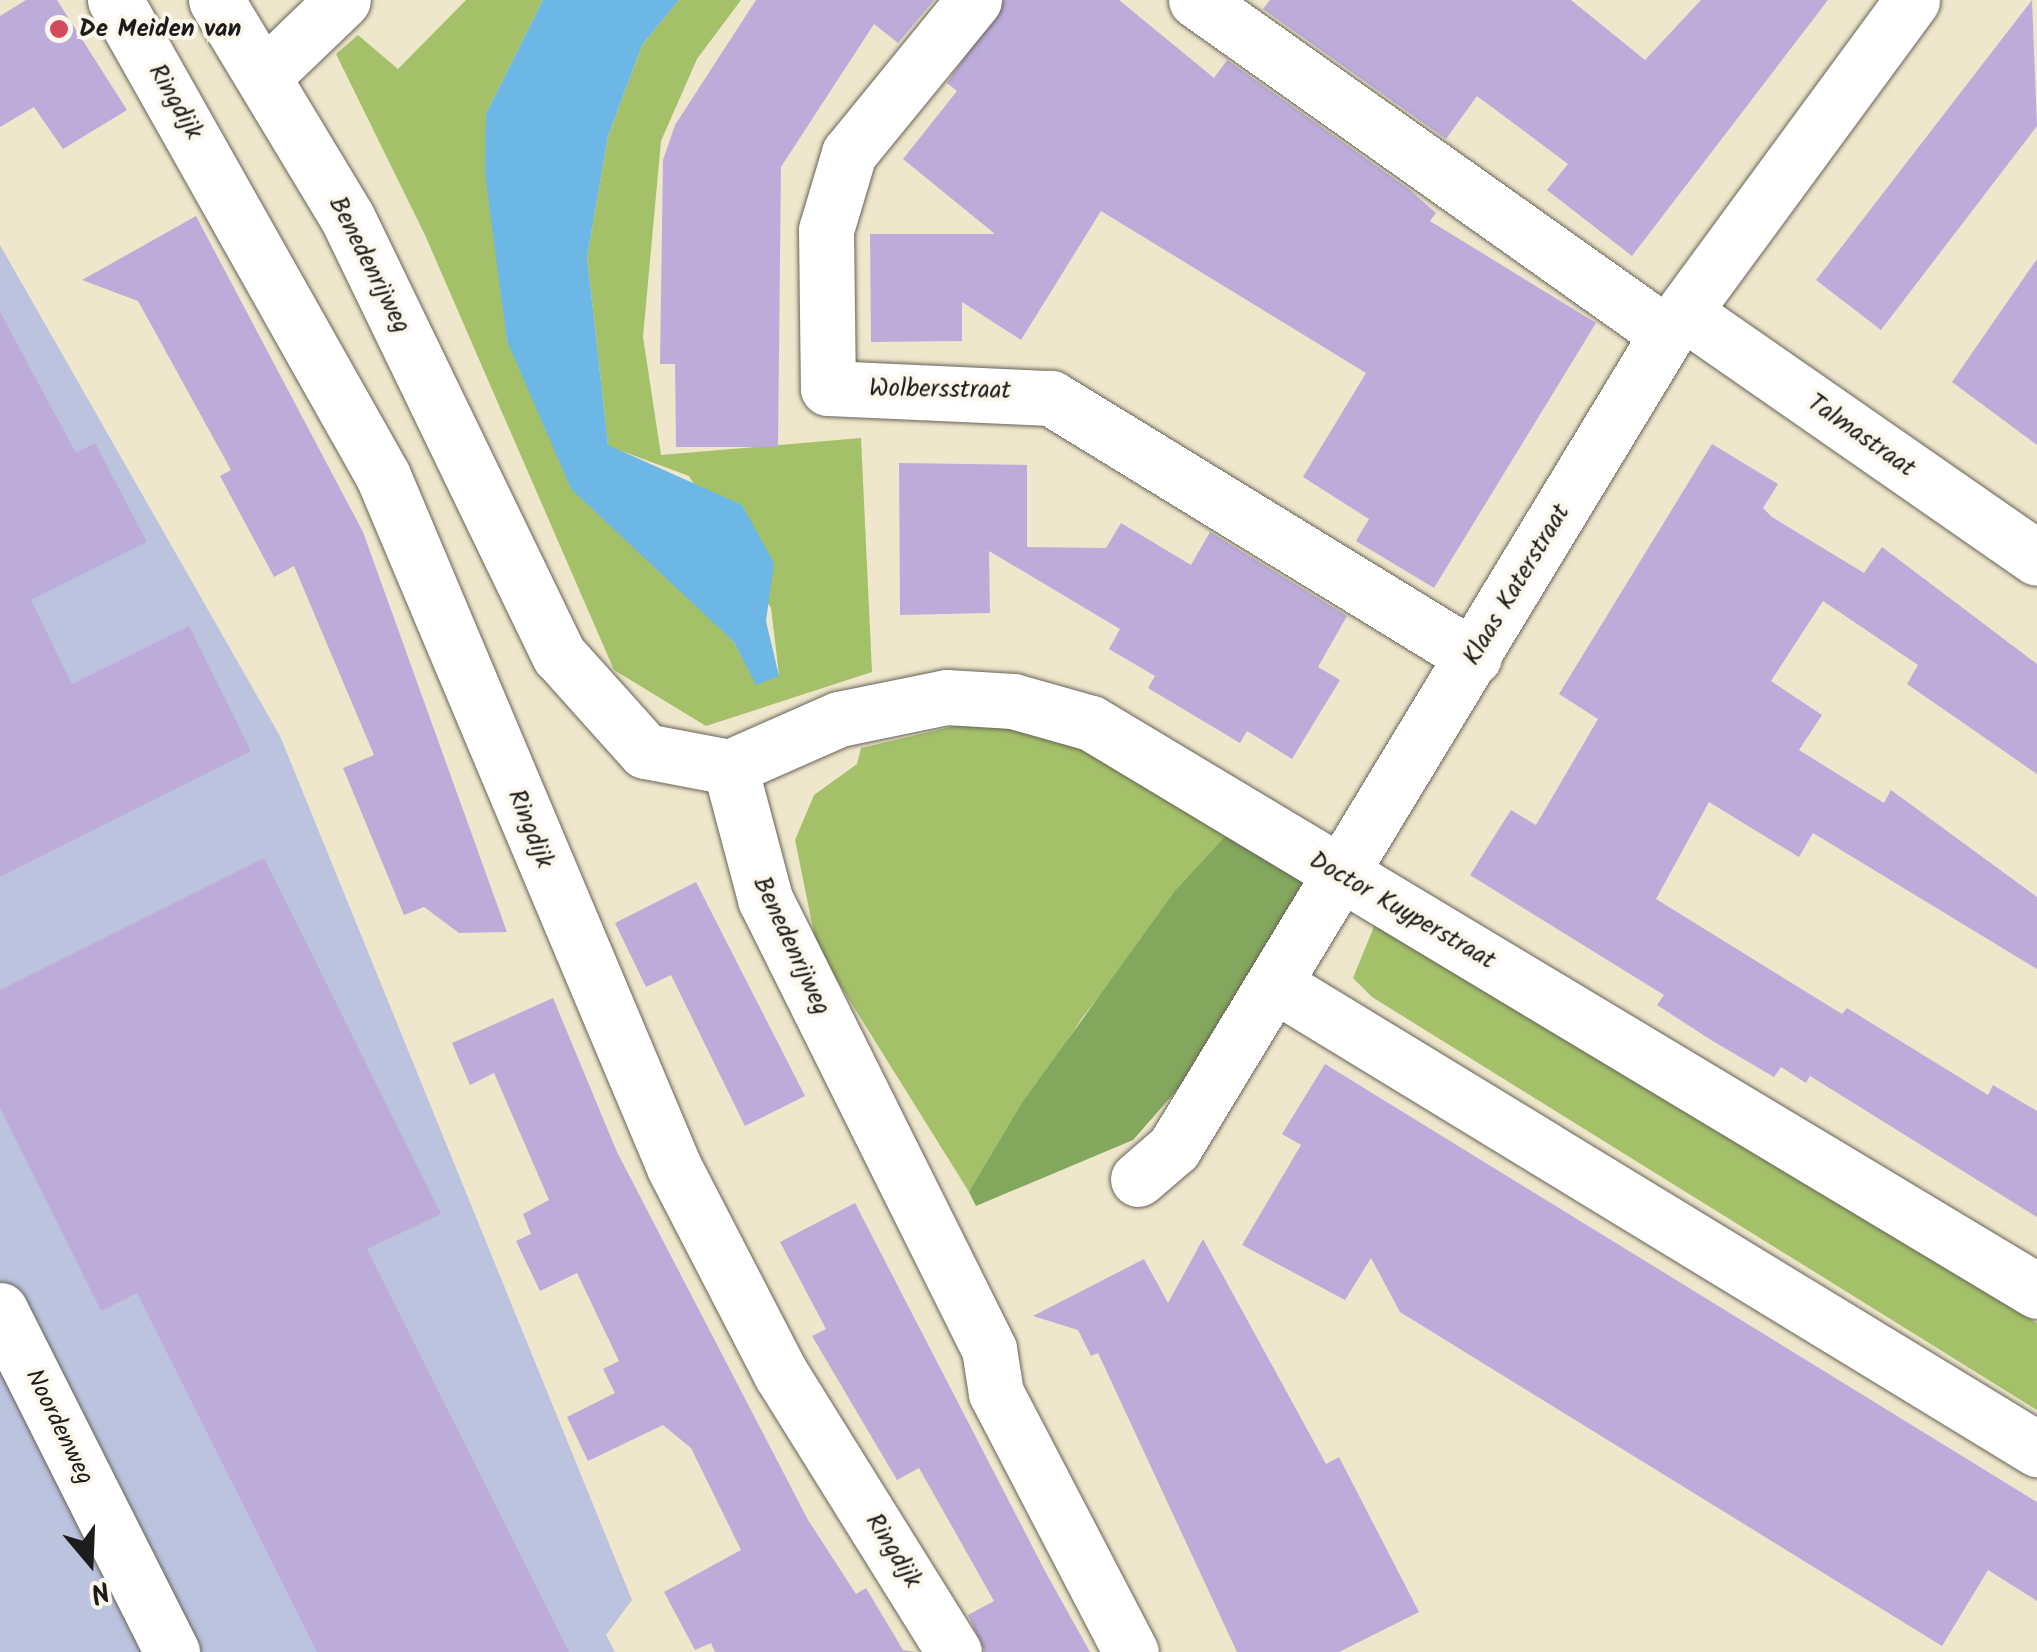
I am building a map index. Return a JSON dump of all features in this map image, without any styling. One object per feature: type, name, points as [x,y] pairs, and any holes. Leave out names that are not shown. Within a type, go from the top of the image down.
[{"type":"street","name":"Ringdijk","points":[[115,0],[383,476],[674,1167],[781,1374],[954,1652]]},
{"type":"street","name":"Benedenrijweg","points":[[216,0],[347,217],[559,655],[645,751],[730,768],[765,899],[989,1349],[996,1393],[1131,1652]]},
{"type":"street","points":[[264,75],[343,0]]},
{"type":"street","name":"Wolbersstraat","points":[[974,0],[850,153],[826,230],[828,388],[1051,398],[1474,658]]},
{"type":"street","points":[[1196,0],[1446,178],[1676,324]]},
{"type":"street","name":"Klaas Katerstraat","points":[[1138,1179],[1174,1148],[1676,324],[1912,0]]},
{"type":"street","name":"Talmastraat","points":[[1676,324],[2037,558]]},
{"type":"street","name":"Doctor Kuyperstraat","points":[[730,768],[839,719],[946,697],[1013,702],[1091,723],[2037,1291]]},
{"type":"street","points":[[1274,984],[2037,1450]]},
{"type":"street","name":"Noordenweg","points":[[0,1310],[172,1652]]},
{"type":"shaded area","points":[[0,245],[280,736],[632,1600],[606,1635],[615,1652],[0,1652]]},
{"type":"green space","points":[[466,0],[543,0],[486,114],[507,341],[673,581],[734,642],[756,684],[779,675],[771,608],[689,476],[608,446],[587,257],[608,136],[642,45],[679,0],[741,0],[697,59],[661,141],[643,337],[661,455],[861,438],[872,672],[706,726],[614,670],[425,235],[336,54],[358,35],[398,69]]},
{"type":"green space","points":[[964,724],[1054,733],[1232,829],[1082,1018],[969,1192],[817,948],[795,840],[814,795],[857,764],[861,748]]},
{"type":"green space","points":[[1232,829],[1306,885],[1177,1090],[1133,1140],[976,1206],[969,1192],[1022,1103],[1175,891]]},
{"type":"green space","points":[[1375,924],[2037,1323],[2037,1410],[1372,997],[1353,978]]},
{"type":"water","points":[[543,0],[679,0],[642,45],[608,136],[587,257],[608,445],[742,505],[774,563],[766,621],[779,676],[756,685],[734,642],[571,489],[507,341],[485,173],[486,114]]},
{"type":"building","points":[[26,0],[57,0],[127,110],[63,149],[34,107],[0,127],[0,16]]},
{"type":"building","points":[[756,0],[934,0],[898,43],[874,24],[781,167],[778,447],[676,447],[675,364],[660,364],[663,160],[675,125]]},
{"type":"building","points":[[1004,0],[1119,0],[1214,78],[1227,60],[1410,190],[1436,213],[1430,221],[1596,323],[1434,588],[1356,541],[1369,519],[1303,477],[1366,373],[1101,211],[1021,340],[962,302],[962,341],[871,342],[870,234],[995,234],[903,159],[957,91],[947,83]]},
{"type":"building","points":[[1270,0],[1571,0],[1645,60],[1701,0],[1828,0],[1632,256],[1547,190],[1568,164],[1477,96],[1446,139],[1263,9]]},
{"type":"building","points":[[2032,0],[2037,126],[1881,330],[1816,280]]},
{"type":"building","points":[[196,216],[363,532],[507,932],[459,933],[424,907],[404,915],[343,768],[374,755],[294,566],[274,577],[220,476],[231,470],[138,301],[82,280]]},
{"type":"building","points":[[2037,259],[2037,445],[1952,382]]},
{"type":"building","points":[[0,312],[76,453],[95,443],[147,542],[31,600],[72,684],[189,626],[251,751],[0,877]]},
{"type":"building","points":[[1712,444],[1778,484],[1763,508],[1772,517],[1864,573],[1882,547],[2037,664],[2037,774],[1907,684],[1918,665],[1823,601],[1771,681],[1822,715],[1799,750],[1884,803],[1891,790],[2037,897],[2037,969],[1813,833],[1799,857],[1709,802],[1656,899],[1842,1014],[1847,1008],[1988,1095],[1993,1085],[2037,1111],[2037,1217],[1810,1076],[1806,1083],[1781,1067],[1774,1077],[1711,1040],[1657,1005],[1664,995],[1470,875],[1511,810],[1536,825],[1598,719],[1559,694]]},
{"type":"building","points":[[899,463],[1027,465],[1027,547],[1106,548],[1121,523],[1191,565],[1210,532],[1347,616],[1318,667],[1340,680],[1292,759],[1247,731],[1240,743],[1148,688],[1155,676],[1109,649],[1120,629],[989,551],[990,613],[900,615]]},
{"type":"building","points":[[264,858],[441,1214],[367,1249],[569,1652],[317,1652],[137,1293],[101,1311],[0,1108],[0,990]]},
{"type":"building","points":[[696,882],[805,1096],[745,1126],[671,975],[646,987],[615,923]]},
{"type":"building","points":[[553,998],[617,1152],[808,1520],[856,1594],[866,1588],[903,1650],[917,1652],[715,1652],[711,1643],[695,1650],[664,1592],[741,1550],[691,1448],[663,1425],[588,1461],[567,1417],[615,1393],[603,1369],[619,1361],[577,1273],[540,1291],[516,1241],[531,1234],[523,1214],[549,1200],[494,1073],[470,1085],[452,1043]]},
{"type":"building","points":[[1325,1064],[2037,1502],[2037,1601],[1988,1570],[1942,1646],[1400,1312],[1371,1258],[1345,1300],[1242,1245],[1301,1145],[1282,1134]]},
{"type":"building","points":[[855,1203],[1090,1652],[985,1652],[968,1615],[994,1601],[919,1468],[897,1480],[812,1336],[826,1329],[780,1242]]},
{"type":"building","points":[[1203,1239],[1326,1464],[1339,1457],[1419,1612],[1339,1652],[1237,1652],[1098,1353],[1091,1356],[1078,1330],[1033,1316],[1144,1259],[1168,1303]]},
{"type":"place","name":"De Meiden van","points":[[59,29]]}]
